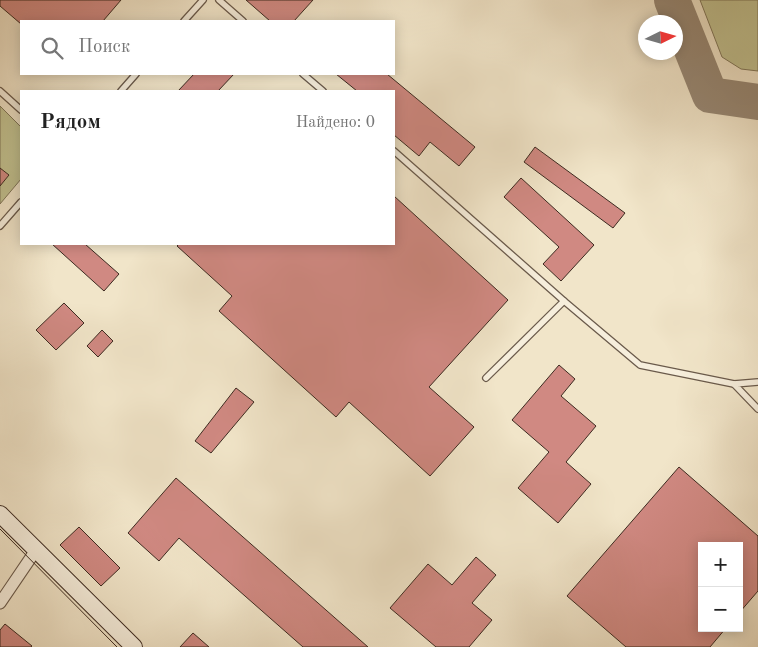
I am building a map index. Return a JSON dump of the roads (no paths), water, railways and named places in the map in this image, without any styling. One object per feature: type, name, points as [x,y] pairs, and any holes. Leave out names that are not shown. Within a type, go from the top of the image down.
[{"type":"main road","points":[[0,514],[134,647]]},
{"type":"street","points":[[0,603],[36,550]]},
{"type":"lane","points":[[185,20],[203,0]]},
{"type":"lane","points":[[218,0],[242,20]]},
{"type":"lane","points":[[122,90],[135,75]]},
{"type":"lane","points":[[304,75],[322,90]]},
{"type":"lane","points":[[0,91],[20,109]]},
{"type":"lane","points":[[395,152],[564,301],[640,365],[734,384],[758,382]]},
{"type":"lane","points":[[0,226],[20,203]]},
{"type":"lane","points":[[486,378],[564,301]]},
{"type":"lane","points":[[734,384],[758,409]]},
{"type":"tram line","points":[[0,529],[117,647]]}]
